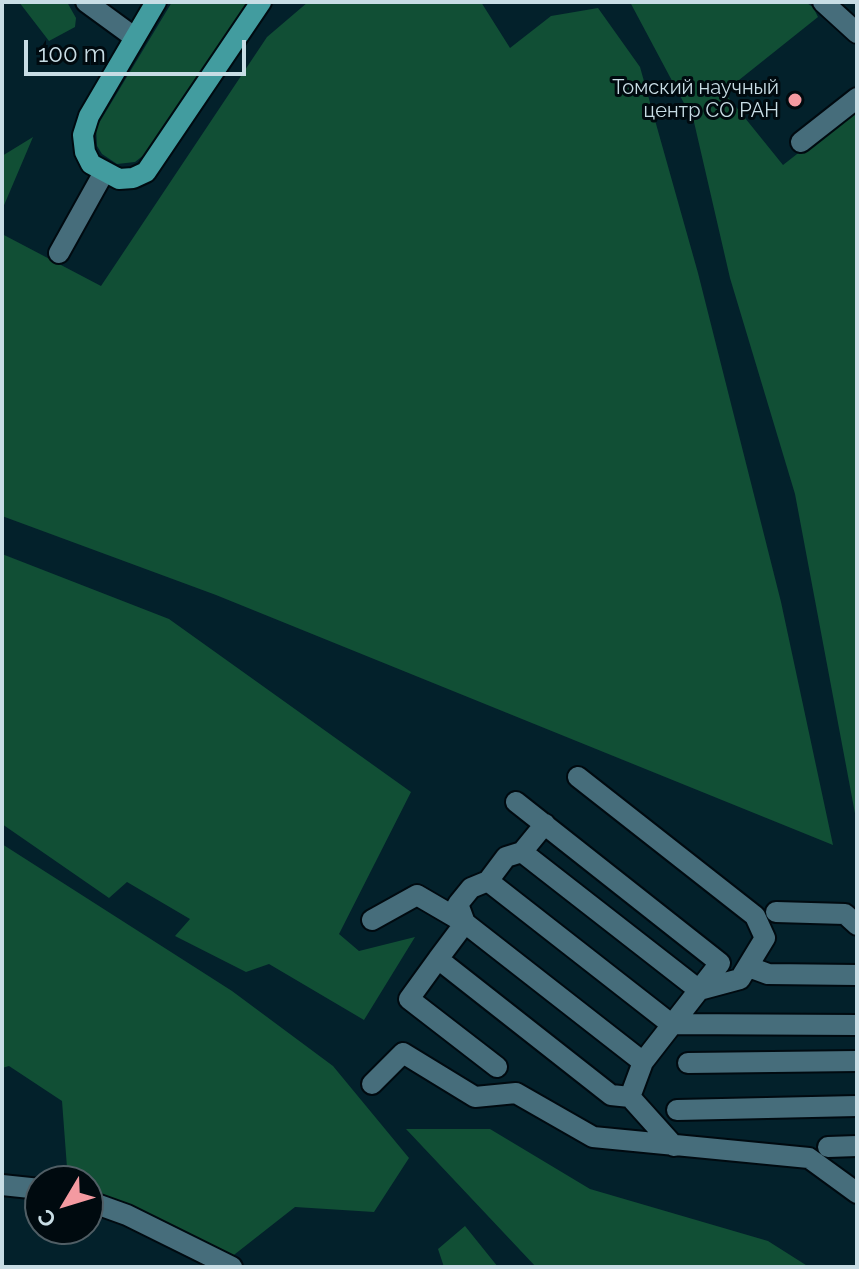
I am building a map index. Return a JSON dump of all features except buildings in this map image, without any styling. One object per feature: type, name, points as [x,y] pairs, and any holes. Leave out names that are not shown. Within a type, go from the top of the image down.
[{"type":"main road","points":[[156,2],[89,116],[83,135],[85,152],[103,174],[119,179],[133,178],[146,172],[261,2]]},
{"type":"street","points":[[86,2],[134,37]]},
{"type":"street","points":[[823,2],[857,33]]},
{"type":"street","points":[[801,142],[857,98]]},
{"type":"street","points":[[59,253],[103,174]]},
{"type":"street","points":[[578,777],[755,916],[765,938],[740,979],[699,990]]},
{"type":"street","points":[[516,802],[720,963],[643,1062],[630,1097]]},
{"type":"street","points":[[465,923],[458,904],[471,888],[488,881],[506,857],[522,852],[545,824]]},
{"type":"street","points":[[522,852],[699,990]]},
{"type":"street","points":[[488,881],[671,1024],[857,1025]]},
{"type":"street","points":[[372,920],[417,895],[465,923],[643,1062]]},
{"type":"street","points":[[776,912],[845,914],[857,925]]},
{"type":"street","points":[[465,923],[409,999],[497,1067]]},
{"type":"street","points":[[438,959],[611,1095],[630,1097],[674,1146]]},
{"type":"street","points":[[749,967],[768,974],[857,975]]},
{"type":"street","points":[[372,1084],[403,1053],[475,1097],[516,1093],[593,1137],[809,1158],[857,1193]]},
{"type":"street","points":[[688,1063],[857,1061]]},
{"type":"street","points":[[677,1110],[857,1106]]},
{"type":"street","points":[[828,1147],[857,1146]]},
{"type":"street","points":[[2,1185],[24,1187]]},
{"type":"street","points":[[104,1207],[232,1267]]},
{"type":"green space","points":[[19,2],[67,2],[76,18],[75,27],[49,41]]},
{"type":"green space","points":[[172,2],[248,2],[149,151],[135,162],[117,164],[102,154],[97,146],[96,128]]},
{"type":"green space","points":[[308,2],[481,2],[510,48],[551,16],[598,8],[640,67],[698,273],[781,602],[833,845],[216,595],[2,516],[2,234],[101,286],[267,37]]},
{"type":"green space","points":[[630,2],[805,2],[813,7],[818,17],[724,92],[783,165],[857,107],[857,824],[795,494],[730,278],[694,122]]},
{"type":"green space","points":[[33,137],[2,210],[2,156]]},
{"type":"green space","points":[[2,554],[169,619],[411,792],[339,934],[359,951],[415,937],[364,1020],[269,964],[246,972],[175,936],[190,919],[127,882],[109,898],[2,824]]},
{"type":"green space","points":[[2,844],[232,991],[333,1066],[409,1158],[374,1212],[295,1207],[230,1258],[104,1202],[104,1165],[67,1165],[62,1101],[9,1066],[2,1068]]},
{"type":"green space","points":[[406,1129],[490,1129],[590,1189],[768,1241],[809,1267],[536,1267]]},
{"type":"green space","points":[[465,1226],[498,1267],[444,1267],[438,1249]]},
{"type":"place","name":"Томский научный центр СО РАН","points":[[795,100]]}]
